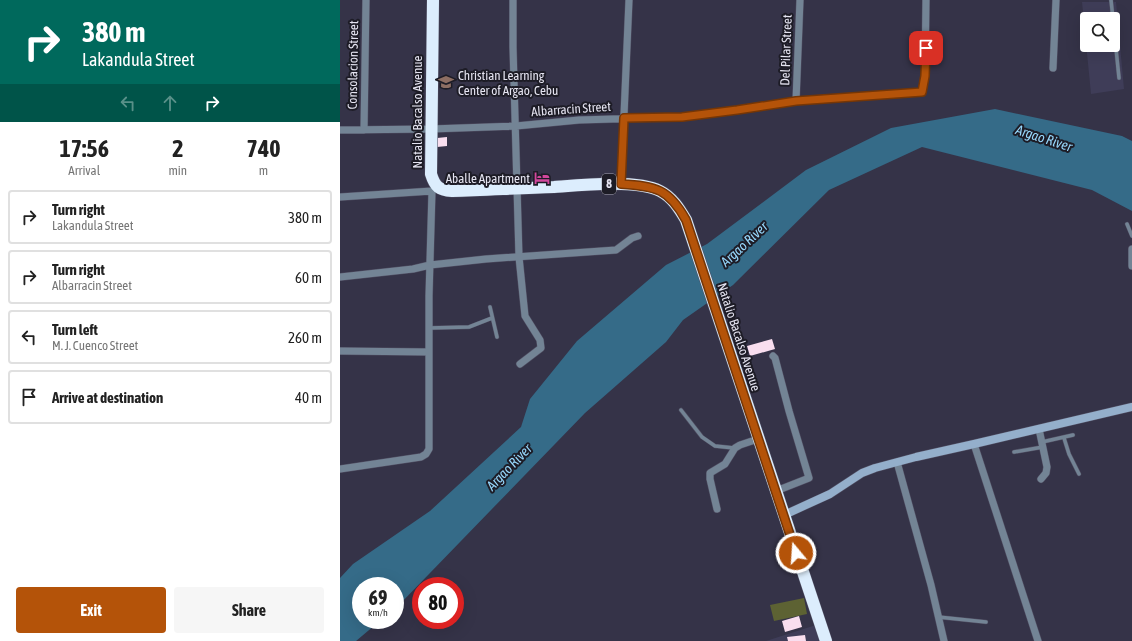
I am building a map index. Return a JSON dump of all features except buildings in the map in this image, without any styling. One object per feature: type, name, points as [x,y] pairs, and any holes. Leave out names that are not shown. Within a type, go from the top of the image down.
[{"type":"highway","name":"Natalio Bacalso Avenue","points":[[433,0],[431,174],[434,189],[452,191],[621,184],[647,186],[660,190],[670,197],[686,220],[826,641]]},
{"type":"street","name":"Consolacion Street","points":[[364,130],[366,0]]},
{"type":"street","points":[[513,0],[519,256],[525,316],[540,340],[541,348],[520,364]]},
{"type":"street","points":[[621,184],[629,0]]},
{"type":"street","name":"Del Pilar Street","points":[[796,101],[800,0]]},
{"type":"street","name":"Albarracin Street","points":[[340,130],[516,126],[579,120],[682,117],[796,101],[922,92],[925,76],[926,0]]},
{"type":"street","points":[[1053,68],[1056,0]]},
{"type":"street","points":[[340,197],[434,189],[430,265],[429,449],[426,454],[421,456],[340,469]]},
{"type":"street","points":[[340,277],[420,268],[430,265],[519,256],[616,250],[632,238],[638,236]]},
{"type":"street","points":[[1132,248],[1132,266]]},
{"type":"street","points":[[340,351],[429,352]]},
{"type":"street","points":[[773,356],[775,358],[809,478],[776,491]]},
{"type":"street","points":[[784,515],[830,494],[862,473],[875,468],[1132,407]]},
{"type":"street","points":[[1039,429],[1047,467],[1046,473],[1041,479]]},
{"type":"street","points":[[717,509],[710,473],[725,464],[735,448],[758,439]]},
{"type":"street","points":[[974,444],[1038,641]]},
{"type":"street","points":[[897,462],[929,577],[944,641]]},
{"type":"lane","points":[[1111,0],[1112,12]]},
{"type":"lane","points":[[1116,52],[1119,78]]},
{"type":"lane","points":[[1127,224],[1132,236]]},
{"type":"lane","points":[[490,308],[497,337]]},
{"type":"lane","points":[[429,328],[469,327],[492,318]]},
{"type":"lane","points":[[681,410],[702,437],[715,446],[735,448]]},
{"type":"lane","points":[[1014,452],[1073,435]]},
{"type":"lane","points":[[1064,438],[1069,454],[1079,474]]},
{"type":"lane","points":[[938,617],[986,622]]},
{"type":"shaded area","points":[[1082,2],[1116,2],[1117,12],[1083,12]]},
{"type":"shaded area","points":[[1120,46],[1124,89],[1091,94],[1087,52],[1120,52]]},
{"type":"shaded area","points":[[816,625],[821,641],[766,641]]},
{"type":"green space","points":[[804,598],[807,614],[774,621],[770,605]]},
{"type":"water","name":"Argao River","points":[[995,109],[1122,136],[1132,141],[1132,211],[1092,190],[922,147],[829,190],[733,285],[683,320],[666,342],[585,413],[426,577],[412,577],[412,592],[404,600],[404,577],[352,577],[352,629],[370,629],[356,641],[340,641],[340,578],[353,564],[430,511],[521,427],[530,399],[577,341],[666,265],[707,244],[806,170],[891,128]]},
{"type":"place","name":"Christian Learning Center of Argao, Cebu","points":[[446,82]]},
{"type":"place","name":"Aballe Apartment","points":[[542,178]]},
{"type":"route","points":[[796,553],[686,220],[670,197],[660,190],[647,186],[621,184],[624,118],[682,117],[796,101],[922,92],[925,76],[926,48]]}]
